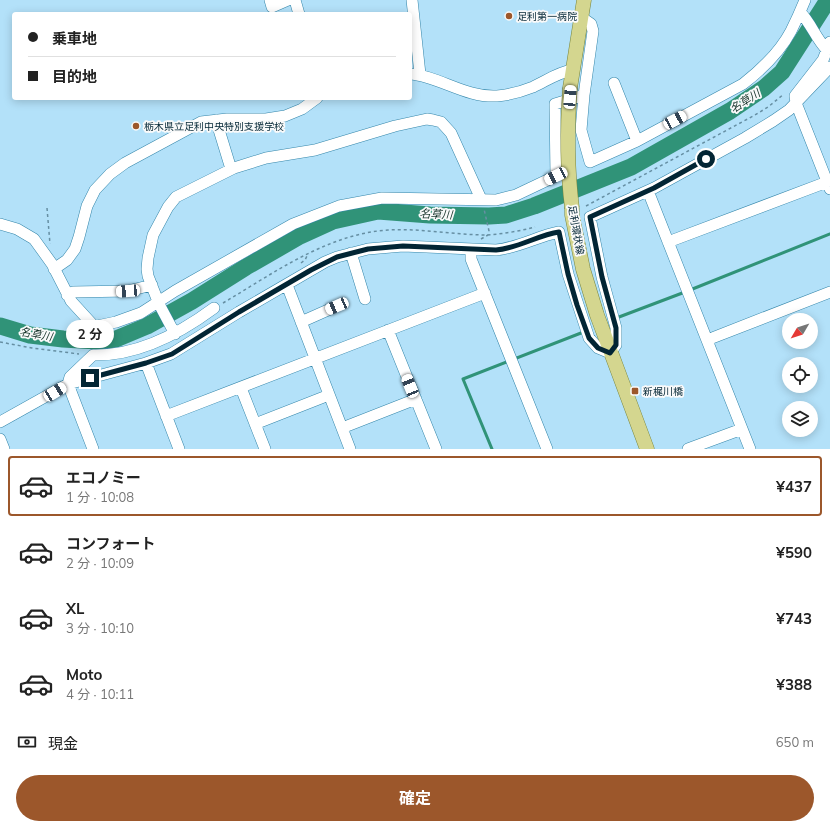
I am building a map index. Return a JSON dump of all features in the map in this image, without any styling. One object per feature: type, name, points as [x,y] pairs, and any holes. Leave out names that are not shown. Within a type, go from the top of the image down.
[{"type":"main road","name":"足利環状線","points":[[584,0],[570,88],[568,140],[569,180],[579,208],[584,269],[597,315],[647,449]]},
{"type":"street","points":[[270,0],[272,7],[288,0]]},
{"type":"street","points":[[295,0],[298,12]]},
{"type":"street","points":[[412,0],[415,74],[461,89],[496,96],[531,87],[559,74],[573,70]]},
{"type":"street","points":[[581,17],[591,24],[593,32],[584,95],[581,130],[590,162],[637,141],[743,84],[780,48],[802,15],[805,0]]},
{"type":"street","points":[[668,242],[829,186],[796,103],[795,96],[823,60],[826,46],[802,15]]},
{"type":"street","points":[[0,422],[68,384],[146,363],[172,354],[239,312],[325,262],[351,253],[388,246],[496,250],[506,249],[559,232],[568,274],[589,338],[598,348],[610,353],[616,345],[616,328],[602,277],[590,217],[648,191],[745,138],[778,117],[796,103],[830,67]]},
{"type":"street","points":[[614,84],[637,141]]},
{"type":"street","points":[[0,224],[17,229],[34,239],[53,267],[67,295],[86,319],[97,326],[116,322],[141,313],[293,224],[339,206],[382,198],[482,201],[496,200],[516,195],[556,176],[556,104],[584,95]]},
{"type":"street","points":[[53,267],[67,260],[75,249],[87,206],[95,190],[110,174],[125,162],[201,122],[216,120],[266,119],[285,116],[302,109],[314,100]]},
{"type":"street","points":[[173,331],[159,303],[147,269],[150,247],[155,229],[172,201],[192,188],[231,169],[266,158],[310,152],[337,145],[395,126],[427,119],[441,122],[451,133],[482,201]]},
{"type":"street","points":[[216,120],[231,169]]},
{"type":"street","points":[[648,191],[750,449]]},
{"type":"street","points":[[471,250],[471,259],[547,449]]},
{"type":"street","points":[[351,253],[365,299]]},
{"type":"street","points":[[287,284],[350,449]]},
{"type":"street","points":[[67,295],[73,292],[128,291],[152,285]]},
{"type":"street","points":[[707,340],[830,292]]},
{"type":"street","points":[[166,416],[485,293]]},
{"type":"street","points":[[301,322],[337,306]]},
{"type":"street","points":[[93,449],[68,384],[70,376],[93,355],[106,356],[149,346],[214,308]]},
{"type":"street","points":[[388,330],[436,449]]},
{"type":"street","points":[[146,363],[179,449]]},
{"type":"street","points":[[241,388],[265,449]]},
{"type":"street","points":[[255,424],[329,395]]},
{"type":"street","points":[[342,428],[416,399]]},
{"type":"street","points":[[688,449],[742,429]]},
{"type":"street","points":[[0,439],[4,449]]},
{"type":"path","points":[[579,208],[755,115],[788,91]]},
{"type":"path","points":[[482,201],[489,231],[488,235]]},
{"type":"path","points":[[47,208],[53,267]]},
{"type":"path","points":[[0,342],[32,348],[93,355]]},
{"type":"waterway","name":"名草川","points":[[0,326],[30,335],[63,339],[97,341],[116,339],[147,326],[192,301],[246,267],[300,236],[333,221],[378,211],[430,215],[506,215],[534,206],[631,167],[730,111],[764,88],[782,72],[828,0]]},
{"type":"waterway","points":[[690,290],[830,234]]},
{"type":"waterway","points":[[619,317],[685,292]]},
{"type":"waterway","points":[[492,449],[463,379],[581,333]]},
{"type":"place","name":"足利第一病院","points":[[509,16]]},
{"type":"place","name":"栃木県立足利中央特別支援学校","points":[[136,126]]},
{"type":"place","name":"新梶川橋","points":[[635,391]]},
{"type":"route","points":[[90,378],[146,363],[172,354],[239,312],[325,262],[337,257],[368,249],[388,246],[496,250],[506,249],[559,232],[568,274],[589,338],[598,348],[610,353],[616,345],[616,328],[602,277],[590,217],[654,188],[706,159]]}]
